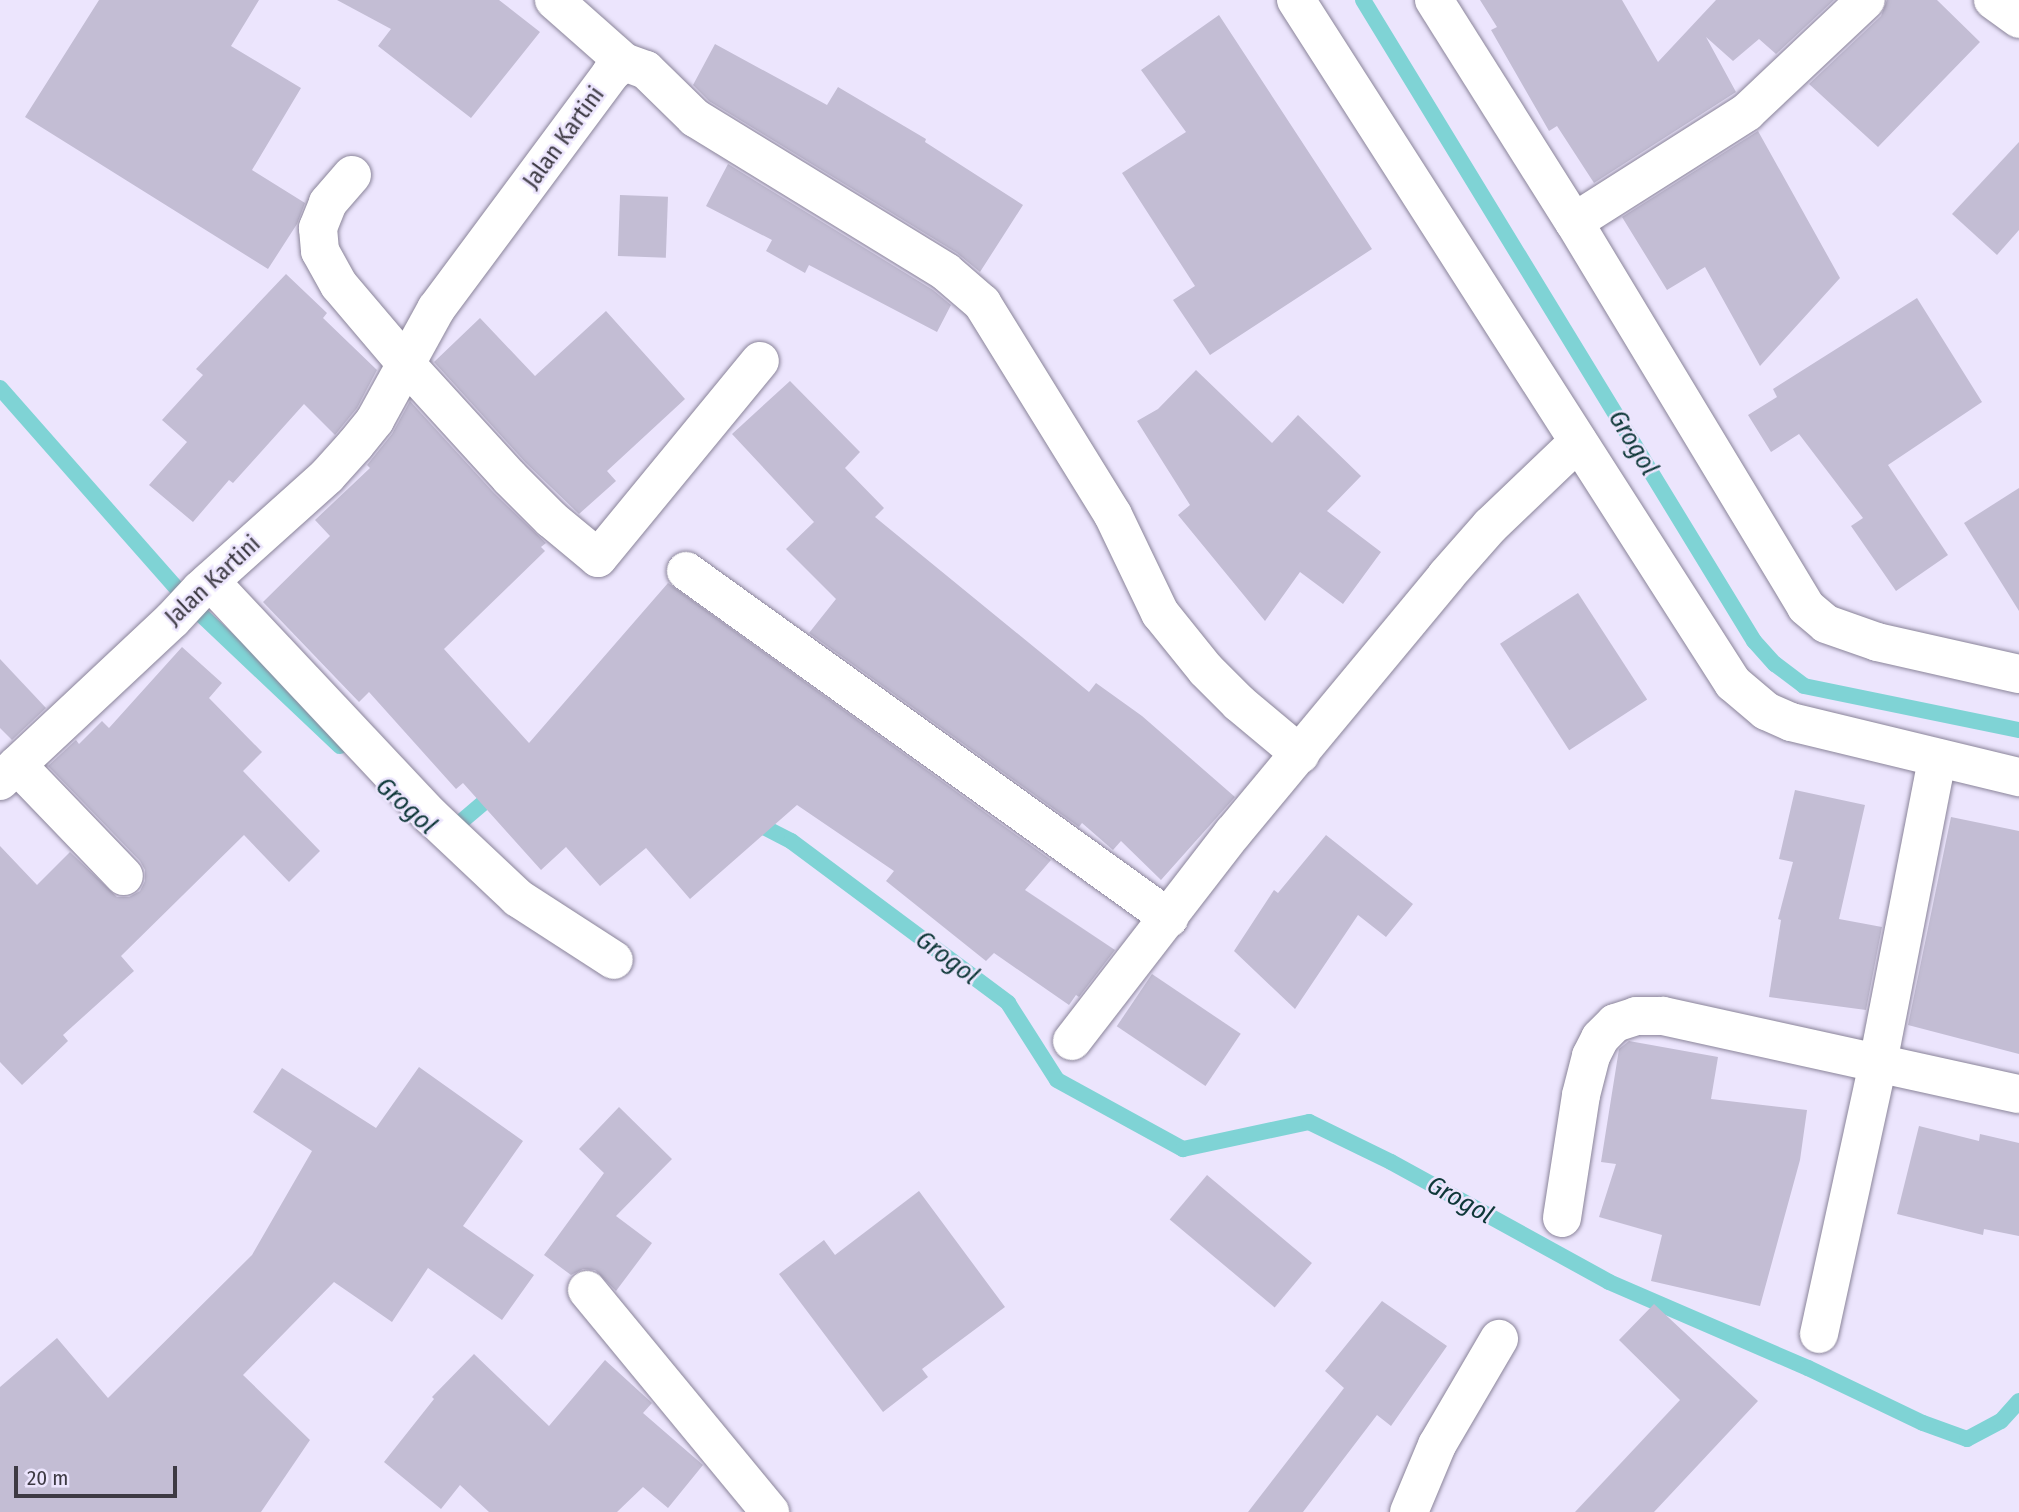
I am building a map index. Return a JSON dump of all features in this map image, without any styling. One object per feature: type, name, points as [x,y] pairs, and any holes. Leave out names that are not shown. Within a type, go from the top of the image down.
[{"type":"street","points":[[554,0],[630,63],[661,82],[695,118],[946,272],[982,303],[1113,515],[1160,612],[1206,670],[1239,703],[1300,754]]},
{"type":"street","points":[[1296,0],[1716,660],[1746,696],[1766,711],[1791,722],[2019,777]]},
{"type":"street","points":[[1434,0],[1574,222],[1806,607],[1826,624],[1877,642],[2019,674]]},
{"type":"street","points":[[1574,222],[1747,113],[1866,0]]},
{"type":"street","points":[[1993,0],[2019,19]]},
{"type":"street","name":"Jalan Kartini","points":[[8,773],[205,586],[327,477],[375,420],[436,309],[611,73],[630,63]]},
{"type":"street","points":[[352,175],[328,203],[318,228],[320,251],[339,285],[405,364],[518,486],[598,558],[760,361]]},
{"type":"street","points":[[1072,1041],[1233,833],[1490,526],[1578,442]]},
{"type":"street","points":[[686,571],[1169,918]]},
{"type":"street","points":[[205,586],[431,816],[518,898],[614,960]]},
{"type":"street","points":[[1819,1334],[1878,1063],[1937,759]]},
{"type":"street","points":[[8,773],[124,876]]},
{"type":"street","points":[[1562,1218],[1581,1095],[1591,1056],[1600,1038],[1615,1023],[1636,1016],[1663,1016],[2019,1094]]},
{"type":"street","points":[[587,1290],[770,1512]]},
{"type":"street","points":[[1409,1512],[1437,1445],[1499,1339]]},
{"type":"building","points":[[99,0],[259,0],[231,46],[301,88],[252,170],[305,203],[297,224],[268,269],[25,117]]},
{"type":"building","points":[[337,0],[499,0],[540,32],[471,118],[378,46],[391,29]]},
{"type":"building","points":[[1480,0],[1622,0],[1658,62],[1716,0],[1834,0],[1776,54],[1759,39],[1733,61],[1706,37],[1736,92],[1594,183],[1557,126],[1549,131],[1491,30],[1497,27]]},
{"type":"building","points":[[1887,0],[1937,0],[1980,42],[1878,147],[1809,84],[1881,16]]},
{"type":"building","points":[[1219,15],[1372,249],[1210,355],[1173,300],[1195,286],[1122,173],[1186,132],[1141,70]]},
{"type":"building","points":[[715,44],[827,105],[838,87],[926,139],[925,142],[1023,205],[980,272],[957,253],[709,101],[693,85]]},
{"type":"building","points":[[1758,131],[1840,278],[1760,366],[1705,267],[1667,290],[1622,217]]},
{"type":"building","points":[[2019,142],[2019,230],[1997,255],[1952,214]]},
{"type":"building","points":[[728,164],[933,290],[951,305],[937,332],[809,265],[805,273],[766,251],[772,240],[706,206]]},
{"type":"building","points":[[620,195],[668,197],[666,258],[618,256]]},
{"type":"building","points":[[286,274],[327,313],[323,318],[377,370],[357,408],[335,435],[304,404],[233,483],[229,480],[193,522],[149,485],[187,442],[162,420],[203,375],[196,369]]},
{"type":"building","points":[[1917,298],[1982,402],[1888,465],[1948,555],[1896,591],[1851,526],[1863,518],[1799,434],[1771,452],[1748,415],[1777,397],[1773,389]]},
{"type":"building","points":[[606,311],[685,399],[607,471],[616,481],[579,514],[526,463],[434,362],[480,318],[535,376]]},
{"type":"building","points":[[1196,370],[1272,443],[1298,415],[1361,476],[1327,511],[1381,552],[1343,604],[1300,572],[1265,621],[1178,515],[1190,505],[1137,421],[1158,409]]},
{"type":"building","points":[[790,381],[860,452],[845,468],[884,508],[875,517],[1089,692],[1096,683],[1142,716],[1235,797],[1161,880],[1121,841],[1113,850],[1082,823],[1079,827],[809,633],[836,599],[786,549],[814,522],[732,434]]},
{"type":"building","points":[[410,401],[494,493],[546,543],[541,547],[545,551],[444,649],[529,743],[668,583],[1051,860],[1025,890],[1115,950],[1079,997],[1076,995],[1069,1005],[994,953],[986,961],[886,881],[894,871],[797,805],[690,899],[646,848],[600,886],[566,847],[541,870],[463,783],[456,789],[369,692],[359,702],[263,602],[330,536],[315,520],[370,468],[367,465],[392,434]]},
{"type":"building","points":[[2019,488],[2019,611],[1964,523]]},
{"type":"building","points":[[1578,593],[1647,700],[1569,750],[1500,644]]},
{"type":"building","points":[[182,647],[222,683],[209,698],[262,752],[243,771],[320,851],[289,882],[244,835],[121,956],[134,971],[63,1035],[68,1041],[22,1085],[0,1062],[0,846],[37,885],[70,852],[117,897],[129,897],[140,891],[145,881],[145,870],[140,861],[48,766],[76,740],[79,744],[102,721],[109,728]]},
{"type":"building","points":[[0,659],[46,708],[12,740],[0,728]]},
{"type":"building","points":[[1795,790],[1865,805],[1839,919],[1882,927],[1866,1010],[1769,997],[1781,920],[1778,919],[1793,862],[1779,859]]},
{"type":"building","points":[[1951,817],[2019,831],[2019,1054],[1908,1025]]},
{"type":"building","points":[[1326,835],[1413,904],[1386,937],[1358,915],[1295,1009],[1234,951],[1274,890],[1278,893]]},
{"type":"building","points":[[1152,974],[1241,1034],[1205,1086],[1117,1026]]},
{"type":"building","points":[[1629,1041],[1718,1057],[1711,1099],[1807,1110],[1800,1160],[1760,1306],[1651,1281],[1662,1235],[1599,1217],[1616,1164],[1601,1162],[1619,1049]]},
{"type":"building","points":[[419,1067],[523,1141],[463,1226],[534,1275],[502,1320],[428,1268],[392,1322],[334,1282],[243,1375],[310,1440],[261,1512],[0,1512],[0,1387],[57,1338],[108,1398],[252,1255],[312,1151],[253,1112],[282,1068],[376,1128]]},
{"type":"building","points":[[619,1107],[672,1159],[616,1216],[652,1243],[616,1291],[595,1270],[583,1269],[571,1275],[544,1255],[604,1173],[579,1149]]},
{"type":"building","points":[[1919,1126],[1979,1141],[1980,1134],[2019,1143],[2019,1236],[1984,1229],[1983,1235],[1897,1214]]},
{"type":"building","points":[[1207,1175],[1312,1263],[1275,1307],[1170,1219]]},
{"type":"building","points":[[919,1191],[1005,1307],[922,1369],[928,1377],[883,1412],[779,1274],[824,1240],[835,1255]]},
{"type":"building","points":[[1382,1301],[1447,1346],[1391,1426],[1377,1415],[1303,1512],[1248,1512],[1344,1388],[1325,1371]]},
{"type":"building","points":[[1654,1304],[1758,1401],[1654,1512],[1575,1512],[1680,1400],[1619,1340]]},
{"type":"building","points":[[474,1354],[549,1426],[605,1360],[652,1403],[643,1413],[703,1465],[668,1508],[643,1487],[617,1512],[489,1512],[460,1485],[441,1509],[384,1462],[434,1399],[432,1397]]},
{"type":"waterway","name":"Grogol","points":[[1363,0],[1754,641],[1775,664],[1804,686],[2019,730]]},
{"type":"waterway","name":"Grogol","points":[[0,388],[194,608],[340,746]]},
{"type":"waterway","name":"Grogol","points":[[449,832],[496,792]]},
{"type":"waterway","name":"Grogol","points":[[752,821],[791,841],[1008,1003],[1057,1080],[1183,1149],[1309,1122],[1391,1162],[1609,1282],[1808,1368],[1923,1423],[1967,1439],[2001,1421],[2019,1401]]}]
